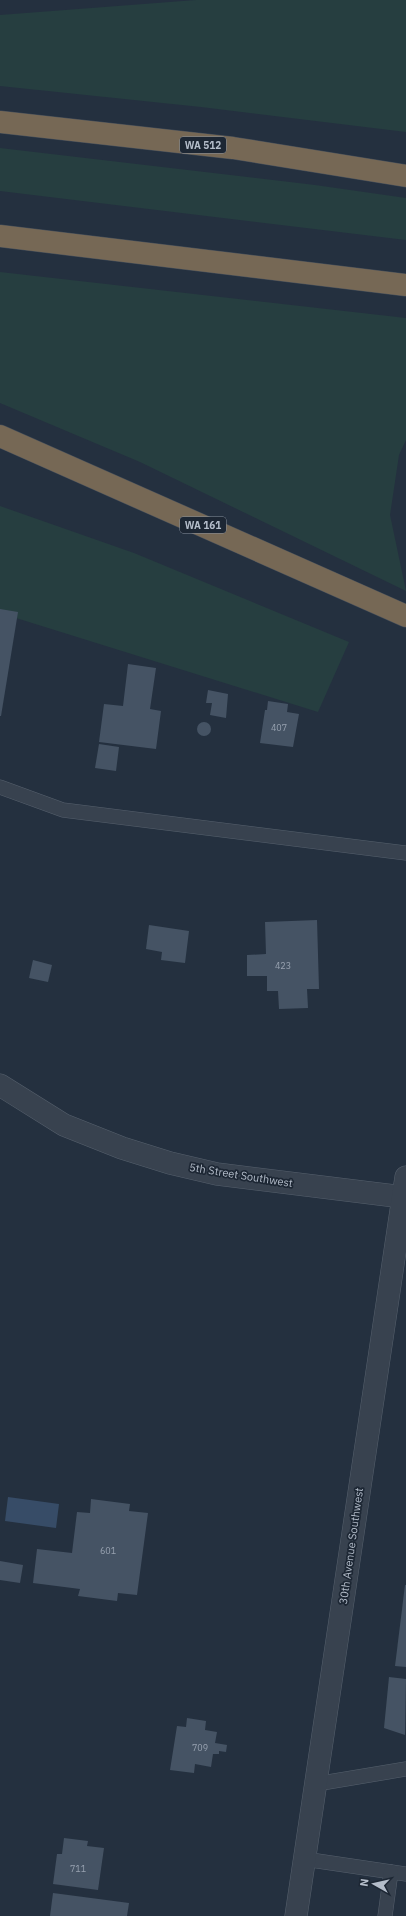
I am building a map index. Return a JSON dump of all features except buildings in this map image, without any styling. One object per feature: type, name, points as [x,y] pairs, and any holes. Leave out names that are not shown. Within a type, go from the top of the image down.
[{"type":"highway","name":"WA 512","points":[[0,122],[233,148],[406,176]]},
{"type":"highway","points":[[0,236],[406,285]]},
{"type":"highway","name":"WA 161","points":[[0,436],[406,616]]},
{"type":"street","name":"5th Street Southwest","points":[[0,1085],[64,1125],[122,1148],[170,1163],[217,1174],[404,1187]]},
{"type":"street","name":"30th Avenue Southwest","points":[[296,1916],[404,1187]]},
{"type":"lane","points":[[0,787],[63,810],[406,854]]},
{"type":"lane","points":[[316,1784],[406,1769]]},
{"type":"lane","points":[[304,1860],[406,1874]]},
{"type":"lane","points":[[385,1916],[391,1872]]},
{"type":"green space","points":[[196,0],[406,0],[406,132],[201,107],[0,86],[0,15]]},
{"type":"green space","points":[[0,148],[315,185],[406,198],[406,240],[0,191]]},
{"type":"green space","points":[[0,272],[406,318],[406,440],[399,455],[390,515],[406,591],[140,462],[0,403]]},
{"type":"green space","points":[[0,506],[134,553],[349,642],[318,712],[0,613]]},
{"type":"water","points":[[8,1497],[59,1504],[56,1528],[5,1521]]}]
